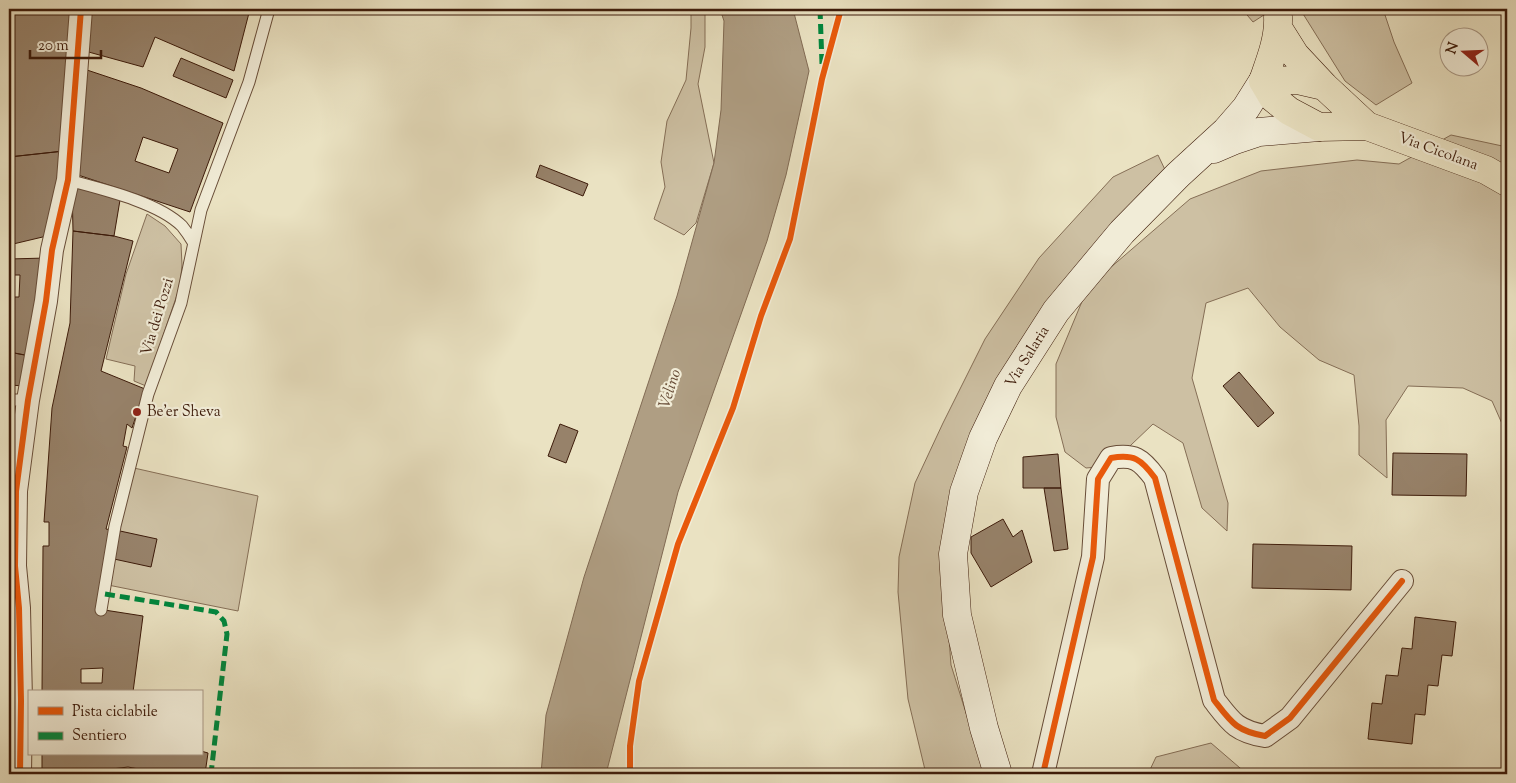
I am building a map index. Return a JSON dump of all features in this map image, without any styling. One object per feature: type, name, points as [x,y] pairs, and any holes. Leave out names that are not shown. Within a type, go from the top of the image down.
[{"type":"main road","name":"Via Salaria","points":[[998,774],[984,728],[957,615],[953,554],[964,492],[983,438],[1008,386],[1056,312],[1122,232],[1226,132],[1246,108],[1263,81],[1273,52],[1278,18]]},
{"type":"main road","points":[[1278,18],[1295,55],[1324,86],[1368,126]]},
{"type":"main road","points":[[1319,127],[1289,112],[1273,98],[1263,81],[1298,80],[1324,86]]},
{"type":"main road","points":[[1199,156],[1259,132],[1319,127],[1368,126]]},
{"type":"main road","name":"Via Cicolana","points":[[1368,126],[1486,170],[1507,182]]},
{"type":"street","points":[[20,774],[19,608],[15,566],[18,400],[46,301],[52,250],[68,180],[81,9]]},
{"type":"street","points":[[1043,774],[1094,557],[1098,479],[1111,458],[1126,456],[1145,463],[1155,478],[1214,700],[1230,720],[1246,733],[1265,736],[1290,718],[1402,581]]},
{"type":"lane","name":"Via dei Pozzi","points":[[101,610],[115,526],[148,394],[181,303],[201,210],[249,82],[269,9]]},
{"type":"lane","points":[[68,180],[151,206],[182,226],[193,242]]},
{"type":"shaded area","points":[[691,9],[705,9],[705,47],[698,84],[714,163],[696,223],[684,235],[654,219],[665,187],[661,162],[667,121],[686,80]]},
{"type":"shaded area","points":[[1242,9],[1265,9],[1267,13],[1253,22]]},
{"type":"shaded area","points":[[1300,9],[1383,9],[1394,42],[1412,83],[1376,105],[1345,81]]},
{"type":"shaded area","points":[[1451,135],[1507,147],[1507,435],[1492,401],[1463,388],[1408,386],[1386,420],[1387,478],[1359,455],[1359,426],[1354,375],[1319,360],[1280,327],[1248,288],[1206,303],[1192,378],[1228,503],[1227,531],[1202,508],[1183,443],[1153,424],[1109,466],[1086,468],[1065,452],[1056,417],[1056,364],[1088,287],[1190,199],[1261,171],[1357,160],[1399,164]]},
{"type":"shaded area","points":[[1158,155],[1168,176],[1039,316],[943,557],[951,665],[985,774],[926,774],[908,699],[898,592],[899,557],[915,483],[985,339],[1039,258],[1113,177]]},
{"type":"shaded area","points":[[147,214],[165,226],[181,244],[182,265],[180,286],[146,386],[134,381],[135,366],[106,359],[126,274]]},
{"type":"shaded area","points":[[134,468],[258,496],[238,611],[108,585],[119,527]]},
{"type":"shaded area","points":[[1211,743],[1247,774],[1148,774],[1156,757]]},
{"type":"water","name":"Velino","points":[[720,9],[793,9],[809,71],[786,175],[767,241],[678,492],[606,774],[541,774],[546,715],[584,577],[677,296],[714,163],[721,110],[724,21]]},
{"type":"building","points":[[9,9],[77,9],[64,151],[9,157]]},
{"type":"building","points":[[90,9],[250,9],[234,71],[155,37],[143,67],[85,51]]},
{"type":"building","points":[[181,58],[233,80],[226,98],[173,76]]},
{"type":"building","points":[[84,69],[141,88],[223,123],[190,212],[72,173]],"holes":[[[143,137],[178,149],[169,173],[135,161]]]},
{"type":"building","points":[[64,151],[51,235],[9,245],[9,157]]},
{"type":"building","points":[[540,165],[588,184],[583,196],[536,177]]},
{"type":"building","points":[[72,186],[120,200],[114,236],[73,231]]},
{"type":"building","points":[[73,231],[114,236],[133,241],[101,371],[145,389],[132,428],[127,424],[123,446],[127,447],[106,529],[112,530],[98,609],[143,616],[133,690],[42,690],[43,546],[49,546],[49,522],[44,522],[52,408],[70,323]],"holes":[[[103,668],[102,683],[81,683],[81,669]]]},
{"type":"building","points":[[46,258],[30,356],[9,352],[9,297],[19,297],[20,275],[9,275],[9,259]]},
{"type":"building","points":[[9,352],[30,356],[25,386],[9,385]]},
{"type":"building","points":[[1239,372],[1274,413],[1258,427],[1223,386]]},
{"type":"building","points":[[560,424],[578,431],[566,463],[548,456]]},
{"type":"building","points":[[1393,453],[1467,454],[1466,496],[1392,495]]},
{"type":"building","points":[[1058,454],[1061,488],[1023,488],[1023,457]]},
{"type":"building","points":[[1044,488],[1061,488],[1068,549],[1054,551]]},
{"type":"building","points":[[1003,519],[1013,537],[1022,530],[1032,562],[991,587],[971,553],[971,537]]},
{"type":"building","points":[[120,531],[157,539],[151,567],[114,559]]},
{"type":"building","points":[[1253,544],[1352,546],[1351,590],[1252,588]]},
{"type":"building","points":[[1415,617],[1456,622],[1452,656],[1442,655],[1438,686],[1428,685],[1425,715],[1415,714],[1412,744],[1368,739],[1372,703],[1382,704],[1386,675],[1398,676],[1402,648],[1412,649]]},
{"type":"building","points":[[202,751],[208,753],[205,774],[165,774],[128,767],[112,769],[112,774],[42,774],[42,756],[202,756]]},
{"type":"marked path","points":[[820,9],[822,64]]},
{"type":"marked path","points":[[105,594],[216,612],[224,621],[227,634],[211,774]]},
{"type":"cycle path","points":[[20,774],[19,608],[15,566],[16,491],[28,400],[46,301],[52,250],[68,180],[81,9]]},
{"type":"cycle path","points":[[630,774],[630,746],[639,681],[678,544],[733,408],[761,316],[790,239],[822,79],[841,9]]},
{"type":"cycle path","points":[[1043,774],[1093,557],[1098,479],[1111,458],[1126,457],[1136,459],[1155,478],[1214,700],[1230,720],[1247,731],[1265,736],[1290,718],[1402,581]]},
{"type":"place","name":"Be'er Sheva","points":[[137,412]]}]
